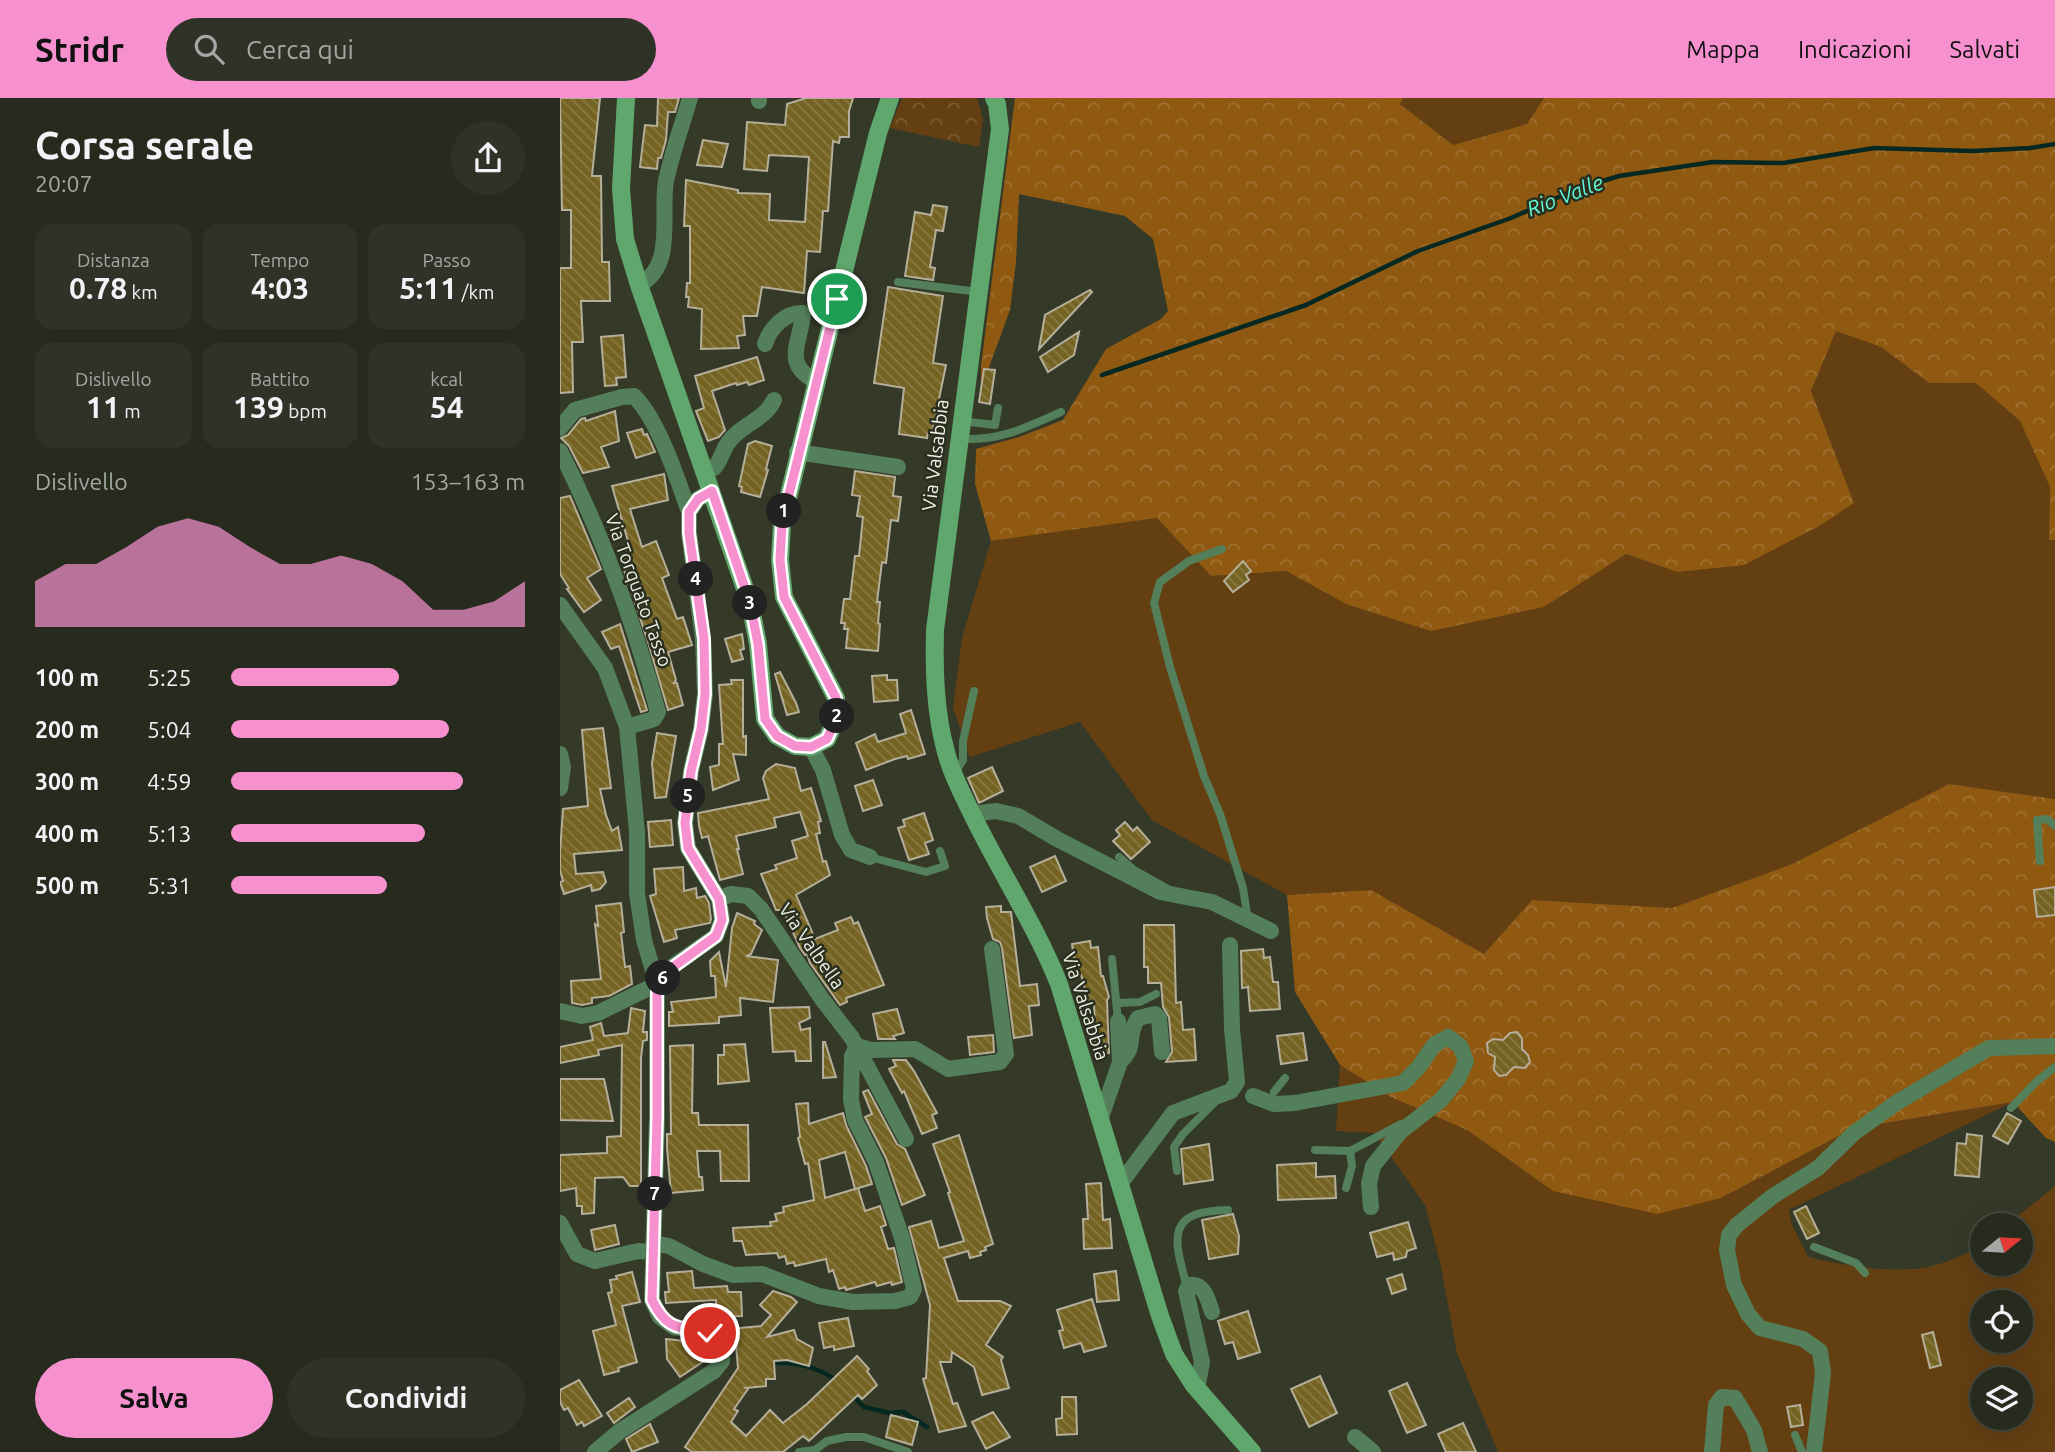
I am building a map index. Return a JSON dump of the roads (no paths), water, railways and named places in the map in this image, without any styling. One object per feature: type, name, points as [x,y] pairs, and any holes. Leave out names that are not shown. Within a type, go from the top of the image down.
[{"type":"main road","points":[[626,98],[621,189],[625,239],[750,603],[758,644],[765,719],[777,736],[795,746],[811,747],[827,739],[837,717],[836,698],[784,597],[780,560],[782,523],[797,452],[817,382],[877,133],[890,98]]},
{"type":"main road","name":"Via Valsabbia","points":[[994,98],[1000,129],[935,630],[934,674],[938,720],[947,755],[972,814],[1044,946],[1059,984],[1174,1354],[1197,1389],[1252,1452]]},
{"type":"street","points":[[639,285],[649,280],[655,272],[665,239],[666,183],[690,98]]},
{"type":"street","points":[[765,344],[768,332],[782,320],[794,313],[803,313],[797,337],[796,362],[803,376],[817,382]]},
{"type":"street","points":[[560,428],[575,410],[634,396],[645,407],[676,474],[689,512],[689,533],[704,639],[705,694],[685,823],[688,848],[719,899],[722,920],[716,936],[673,967],[657,984],[598,1013],[582,1016],[560,1011]]},
{"type":"street","points":[[705,471],[714,468],[728,443],[742,428],[768,413],[774,400]]},
{"type":"street","name":"Via Torquato Tasso","points":[[560,451],[612,568],[644,660],[658,712],[654,719],[627,727]]},
{"type":"street","name":"Via Valsabbia","points":[[797,452],[898,467]]},
{"type":"street","points":[[689,512],[698,499],[712,491]]},
{"type":"street","points":[[560,605],[605,668],[627,727],[637,832],[637,893],[644,940],[657,984],[652,1300],[660,1317],[674,1326],[710,1333],[722,1345],[722,1361],[714,1371],[620,1431],[596,1452]]},
{"type":"street","points":[[811,747],[823,770],[842,835],[851,850],[870,858]]},
{"type":"street","points":[[560,754],[563,767],[560,788]]},
{"type":"street","points":[[972,814],[996,811],[1018,816],[1160,892],[1212,902],[1271,931]]},
{"type":"street","name":"Via Valbella","points":[[719,899],[731,894],[748,896],[754,902],[857,1046],[906,1139]]},
{"type":"street","points":[[1119,1184],[1173,1113],[1211,1101],[1231,1091],[1237,1082],[1232,1030],[1230,945]]},
{"type":"street","points":[[560,1223],[577,1254],[595,1261],[669,1246],[733,1275],[762,1274],[819,1296],[853,1302],[895,1301],[910,1297],[914,1289],[902,1238],[876,1162],[855,1120],[851,1100],[852,1056],[857,1046],[871,1050],[915,1049],[948,1069],[1000,1062],[1006,1054],[992,949]]},
{"type":"street","points":[[1120,1062],[1131,1047],[1130,1031],[1138,1018],[1150,1015],[1155,1014],[1158,1018],[1162,1052]]},
{"type":"street","points":[[1100,1120],[1120,1062],[1118,1021]]},
{"type":"street","points":[[1253,1096],[1274,1104],[1295,1103],[1403,1083],[1418,1068],[1434,1045],[1448,1037],[1460,1046],[1466,1061],[1458,1079],[1441,1100],[1400,1132],[1373,1166],[1369,1184],[1373,1213]]},
{"type":"street","points":[[1814,1452],[1823,1373],[1820,1351],[1803,1339],[1760,1328],[1748,1314],[1734,1285],[1727,1250],[1729,1234],[1773,1196],[1818,1168],[1854,1132],[1989,1048],[2055,1046]]},
{"type":"street","points":[[1211,1101],[1274,1092]]},
{"type":"street","points":[[1197,1389],[1202,1362],[1187,1287],[1191,1284],[1200,1286],[1213,1316]]},
{"type":"street","points":[[1712,1452],[1716,1405],[1722,1397],[1735,1398],[1754,1430],[1760,1452]]},
{"type":"street","points":[[1355,1437],[1373,1452]]},
{"type":"lane","points":[[898,282],[979,292]]},
{"type":"lane","points":[[960,429],[995,425],[998,408]]},
{"type":"lane","points":[[960,429],[978,440],[1000,436],[1061,412]]},
{"type":"lane","points":[[1222,549],[1189,561],[1160,582],[1154,603],[1170,667],[1204,776],[1220,814],[1243,888],[1248,920]]},
{"type":"lane","points":[[954,774],[963,760],[963,741],[974,691]]},
{"type":"lane","points":[[2040,861],[2037,820],[2047,819],[2055,826]]},
{"type":"lane","points":[[870,858],[926,872],[945,866],[940,851]]},
{"type":"lane","points":[[1119,857],[1134,870],[1161,883],[1176,895]]},
{"type":"lane","points":[[1112,959],[1118,1021]]},
{"type":"lane","points":[[1117,1003],[1140,1002],[1156,994]]},
{"type":"lane","points":[[2011,1108],[2055,1067]]},
{"type":"lane","points":[[1274,1092],[1286,1078]]},
{"type":"lane","points":[[1177,1171],[1174,1147],[1211,1101]]},
{"type":"lane","points":[[1315,1150],[1350,1151],[1401,1124],[1417,1119]]},
{"type":"lane","points":[[1346,1188],[1352,1166],[1350,1151]]},
{"type":"lane","points":[[1187,1287],[1177,1237],[1180,1225],[1190,1216],[1204,1210],[1228,1210]]},
{"type":"lane","points":[[1814,1247],[1856,1263],[1865,1273]]},
{"type":"lane","points":[[1795,1435],[1802,1452]]},
{"type":"lane","points":[[799,1452],[815,1450],[827,1441],[846,1437],[864,1437],[908,1452]]},
{"type":"waterway","name":"Rio Valle","points":[[1102,375],[1306,305],[1418,251],[1511,218],[1577,189],[1619,176],[1713,162],[1783,163],[1874,148],[1972,151],[2055,144]]},
{"type":"waterway","points":[[774,1363],[807,1366],[836,1381]]},
{"type":"waterway","points":[[853,1396],[864,1407],[890,1413],[903,1412],[927,1427]]}]
